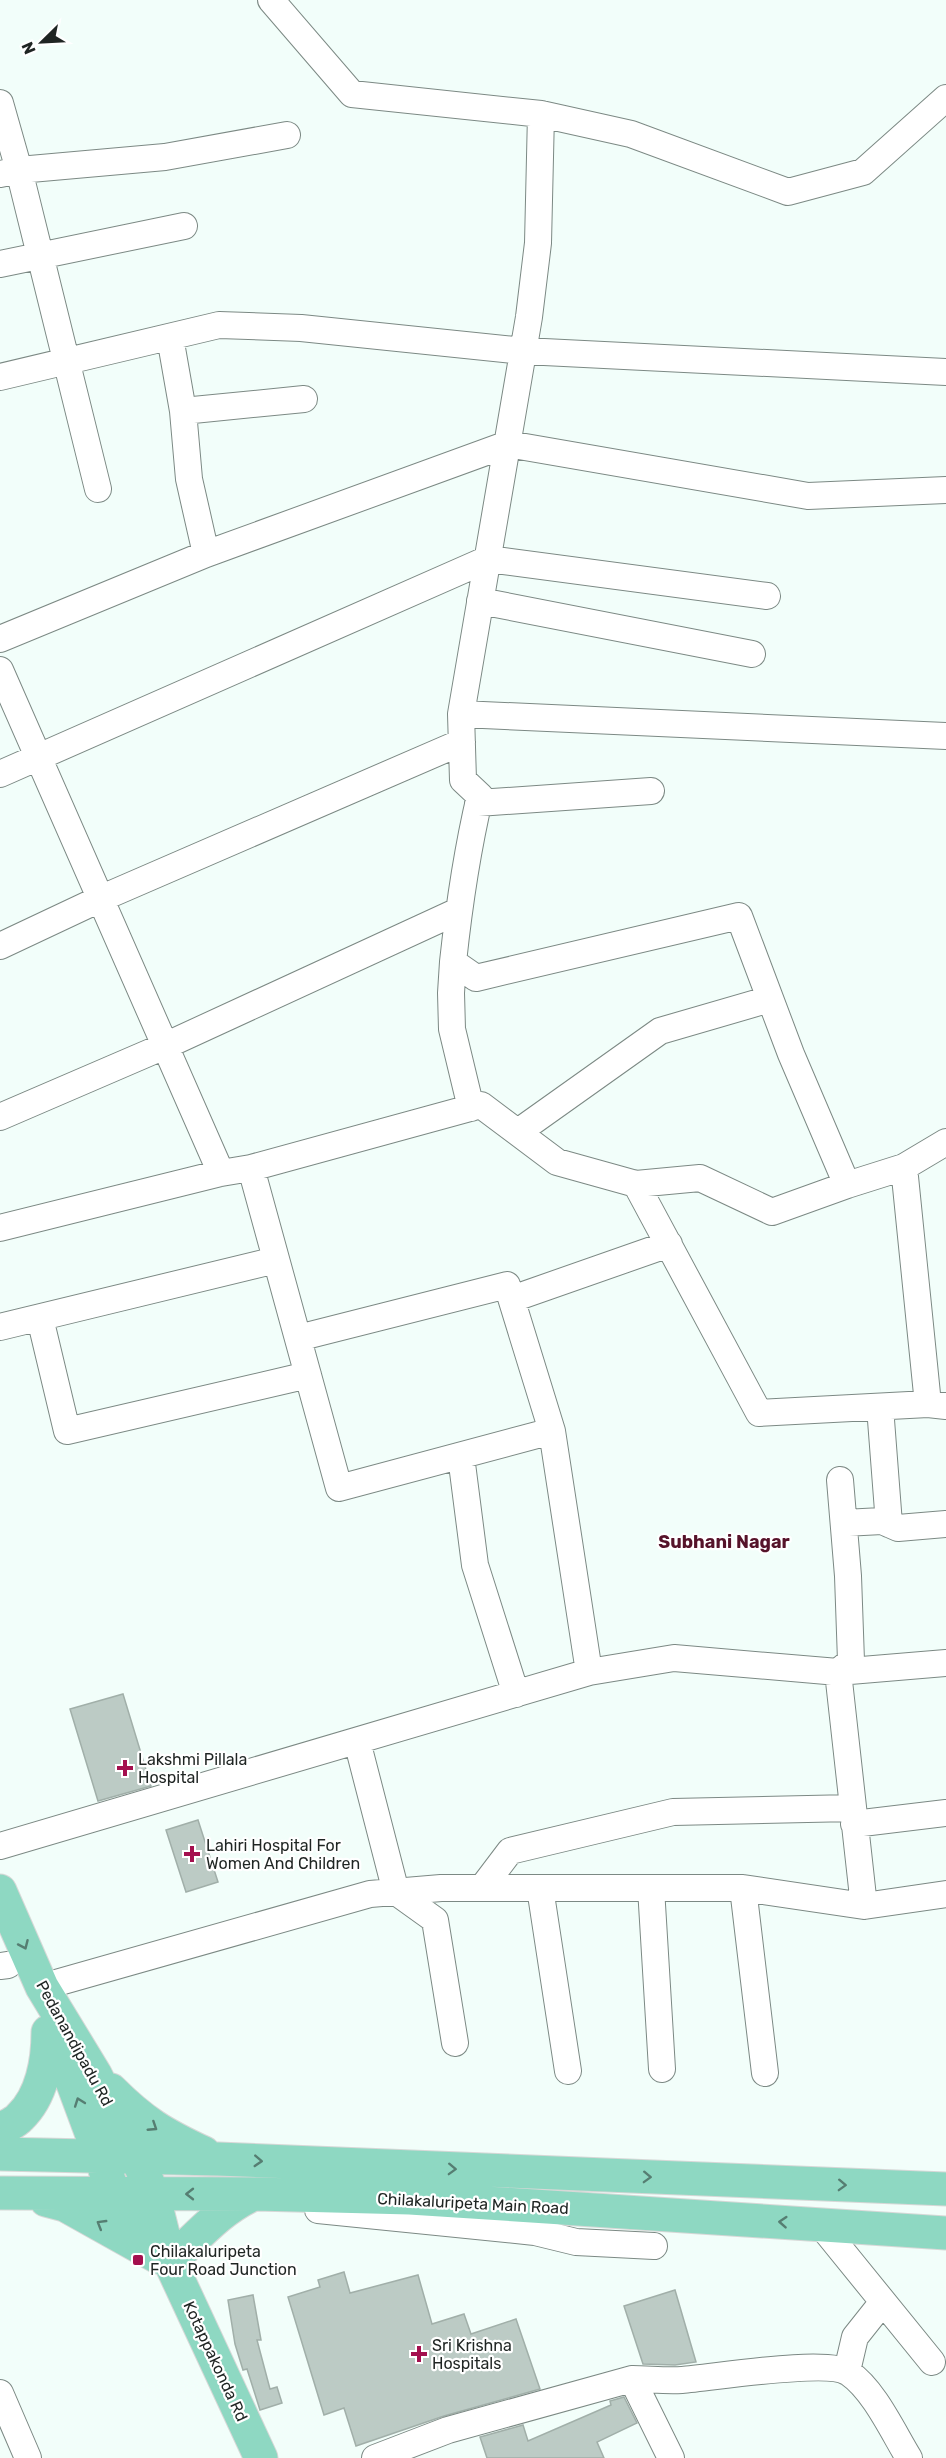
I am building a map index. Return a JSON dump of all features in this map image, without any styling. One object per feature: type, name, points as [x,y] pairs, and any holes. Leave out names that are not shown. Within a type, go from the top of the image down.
[{"type":"main road","name":"Pedanandipadu Rd","points":[[0,1891],[42,1987],[95,2074],[153,2194]]},
{"type":"main road","name":"Pedanandipadu Rd","points":[[3,1960],[63,2057],[114,2194],[170,2262]]},
{"type":"main road","points":[[0,2130],[20,2118],[34,2098],[48,2057],[48,2032]]},
{"type":"main road","points":[[95,2074],[136,2116],[168,2136],[218,2159]]},
{"type":"main road","name":"Chilakaluripeta Main Road","points":[[0,2154],[218,2159],[946,2189]]},
{"type":"main road","points":[[6,2193],[65,2205],[144,2251],[170,2262],[208,2224],[245,2198]]},
{"type":"main road","name":"Chilakaluripeta Main Road","points":[[6,2193],[153,2194],[245,2198],[410,2198],[945,2234]]},
{"type":"main road","name":"Kotappakonda Rd","points":[[153,2194],[170,2262],[261,2458]]},
{"type":"street","points":[[271,0],[352,94],[542,114],[632,134],[788,192],[863,172],[946,98]]},
{"type":"street","points":[[0,104],[10,172],[40,255],[98,489]]},
{"type":"street","points":[[471,1108],[452,1029],[451,993],[458,910],[480,796],[463,780],[461,714],[524,351],[538,243],[542,114]]},
{"type":"street","points":[[10,172],[165,157],[287,135]]},
{"type":"street","points":[[0,264],[184,226]]},
{"type":"street","points":[[0,378],[219,325],[301,328],[524,351],[946,372]]},
{"type":"street","points":[[170,337],[183,411],[189,479],[206,554]]},
{"type":"street","points":[[183,411],[304,399]]},
{"type":"street","points":[[0,639],[206,554],[508,444],[808,496],[946,490]]},
{"type":"street","points":[[0,774],[488,559],[768,596]]},
{"type":"street","points":[[480,601],[752,654]]},
{"type":"street","points":[[0,670],[167,1045],[221,1173]]},
{"type":"street","points":[[461,714],[946,736]]},
{"type":"street","points":[[0,946],[102,898],[462,742]]},
{"type":"street","points":[[478,803],[651,791]]},
{"type":"street","points":[[0,1117],[167,1045],[458,910]]},
{"type":"street","points":[[453,962],[476,978],[739,916],[791,1054],[847,1185]]},
{"type":"street","points":[[518,1132],[660,1031],[770,999]]},
{"type":"street","points":[[0,1228],[221,1173],[251,1168],[482,1105],[557,1162],[636,1184],[700,1178],[772,1212],[904,1167],[946,1142]]},
{"type":"street","points":[[636,1184],[759,1413],[937,1405],[904,1167]]},
{"type":"street","points":[[251,1168],[339,1488],[552,1431]]},
{"type":"street","points":[[512,1299],[669,1244]]},
{"type":"street","points":[[0,1327],[276,1260]]},
{"type":"street","points":[[298,1338],[507,1285],[552,1431],[589,1672]]},
{"type":"street","points":[[40,1318],[67,1431],[308,1375]]},
{"type":"street","points":[[880,1407],[889,1524]]},
{"type":"street","points":[[460,1455],[475,1565],[516,1694]]},
{"type":"street","points":[[838,1672],[851,1661],[840,1480]]},
{"type":"street","points":[[844,1523],[882,1521],[898,1528],[946,1524]]},
{"type":"street","points":[[0,1846],[589,1672],[674,1658],[838,1672],[946,1663]]},
{"type":"street","points":[[838,1672],[864,1906]]},
{"type":"street","points":[[357,1741],[396,1892],[435,1920],[455,2043]]},
{"type":"street","points":[[482,1888],[510,1851],[673,1812],[854,1816],[946,1813]]},
{"type":"street","points":[[42,1987],[370,1894],[441,1887],[743,1888],[864,1906],[946,1894]]},
{"type":"street","points":[[540,1888],[568,2071]]},
{"type":"street","points":[[651,1888],[662,2068]]},
{"type":"street","points":[[743,1888],[765,2073]]},
{"type":"street","points":[[245,2198],[535,2232],[576,2242],[654,2246]]},
{"type":"street","points":[[820,2224],[932,2362]]},
{"type":"street","points":[[847,2371],[855,2337],[882,2303]]},
{"type":"street","points":[[375,2458],[448,2430],[632,2379],[681,2380],[829,2367],[847,2371],[864,2386],[909,2458]]},
{"type":"street","points":[[632,2379],[671,2458]]},
{"type":"street","points":[[0,2393],[28,2458]]},
{"type":"building","points":[[123,1694],[151,1786],[98,1801],[70,1709]]},
{"type":"building","points":[[198,1820],[218,1882],[186,1892],[166,1830]]},
{"type":"building","points":[[344,2272],[350,2293],[418,2275],[432,2324],[464,2314],[471,2334],[516,2319],[540,2389],[444,2416],[356,2446],[344,2408],[324,2415],[288,2297],[320,2287],[318,2280]]},
{"type":"building","points":[[675,2290],[696,2362],[675,2365],[643,2364],[624,2306]]},
{"type":"building","points":[[253,2295],[261,2340],[257,2340],[270,2389],[277,2387],[282,2403],[260,2410],[247,2369],[243,2370],[235,2344],[228,2300]]},
{"type":"building","points":[[624,2397],[637,2423],[597,2442],[604,2458],[487,2458],[480,2437],[523,2425],[528,2441],[611,2405],[610,2401]]},
{"type":"place","name":"Lakshmi Pillala Hospital","points":[[125,1768]]},
{"type":"place","name":"Lahiri Hospital For Women And Children","points":[[192,1854]]},
{"type":"place","name":"Chilakaluripeta Four Road Junction","points":[[138,2260]]},
{"type":"place","name":"Sri Krishna Hospitals","points":[[419,2354]]},
{"type":"district","name":"Subhani Nagar","points":[[724,1542]]}]
